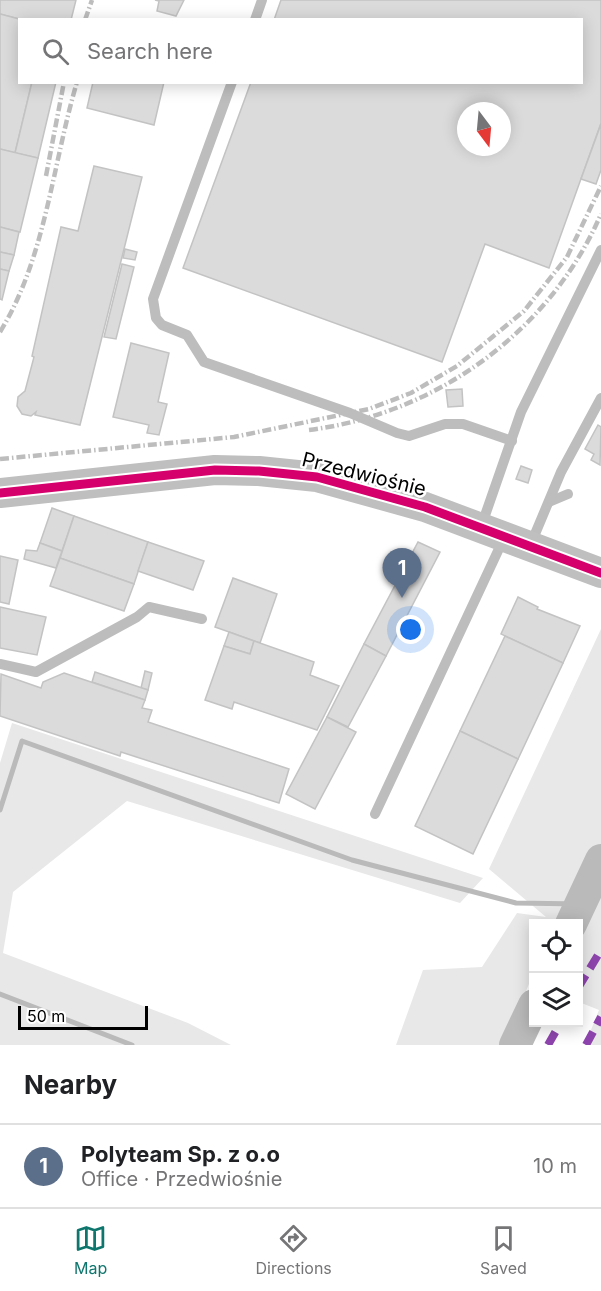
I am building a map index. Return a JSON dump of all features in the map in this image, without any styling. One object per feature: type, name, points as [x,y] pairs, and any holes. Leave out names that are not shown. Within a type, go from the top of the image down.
[{"type":"street","name":"Przedwiośnie","points":[[0,493],[215,470],[259,471],[342,483],[425,507],[601,573]]},
{"type":"lane","points":[[256,18],[262,0]]},
{"type":"lane","points":[[231,84],[153,299],[156,318],[162,325],[187,335],[204,362],[350,413],[397,433],[409,436],[446,424],[463,424],[512,441]]},
{"type":"lane","points":[[375,814],[505,537],[512,441],[521,412],[601,250]]},
{"type":"lane","points":[[549,502],[601,398]]},
{"type":"lane","points":[[505,537],[549,502],[568,494]]},
{"type":"lane","points":[[0,664],[36,672],[137,617],[149,607],[202,619]]},
{"type":"shaded area","points":[[601,629],[601,1045],[585,1045],[599,1010],[583,1004],[583,919],[529,919],[529,984],[504,1045],[396,1045],[423,970],[482,967],[517,913],[546,917],[489,869]]},
{"type":"shaded area","points":[[12,723],[483,878],[460,903],[127,801],[13,892],[3,953],[188,1023],[231,1045],[0,1045],[0,763]]},
{"type":"building","points":[[0,0],[76,0],[72,18],[18,19],[0,14]]},
{"type":"building","points":[[155,0],[184,0],[176,16],[157,11],[159,1]]},
{"type":"building","points":[[281,0],[601,0],[601,123],[549,268],[485,244],[442,362],[183,268],[250,84],[583,84],[583,18],[275,18]]},
{"type":"building","points":[[0,14],[18,19],[18,84],[32,84],[15,153],[0,149]]},
{"type":"building","points":[[32,84],[56,84],[38,158],[15,153]]},
{"type":"building","points":[[93,84],[164,84],[154,125],[87,108]]},
{"type":"building","points":[[601,124],[601,170],[596,184],[581,179]]},
{"type":"building","points":[[0,149],[38,158],[20,232],[0,227]]},
{"type":"building","points":[[94,166],[142,177],[80,425],[35,415],[36,412],[31,416],[22,414],[17,406],[18,397],[25,391],[34,357],[32,356],[61,227],[78,231]]},
{"type":"building","points":[[0,227],[19,232],[14,255],[0,252]]},
{"type":"building","points":[[125,249],[137,252],[135,260],[123,258]]},
{"type":"building","points":[[0,252],[14,255],[9,271],[0,269]]},
{"type":"building","points":[[122,264],[134,267],[116,339],[104,337]]},
{"type":"building","points":[[0,269],[9,271],[2,300],[0,299]]},
{"type":"building","points":[[131,343],[169,353],[158,402],[167,404],[159,435],[147,433],[149,425],[113,417]]},
{"type":"building","points":[[462,389],[463,406],[448,407],[446,390]]},
{"type":"building","points":[[598,425],[601,427],[600,465],[591,460],[594,454],[585,449]]},
{"type":"building","points":[[521,466],[532,470],[528,483],[516,479]]},
{"type":"building","points":[[52,508],[74,516],[62,551],[40,543]]},
{"type":"building","points":[[74,516],[148,542],[134,584],[60,558]]},
{"type":"building","points":[[148,542],[204,561],[193,590],[138,571]]},
{"type":"building","points":[[418,542],[440,552],[386,656],[364,644]]},
{"type":"building","points":[[40,543],[62,551],[56,568],[24,559],[26,550],[37,551]]},
{"type":"building","points":[[0,556],[18,560],[9,604],[0,602]]},
{"type":"building","points":[[60,558],[134,584],[124,611],[50,586]]},
{"type":"building","points":[[233,578],[277,594],[260,643],[215,627]]},
{"type":"building","points":[[518,597],[538,607],[537,609],[580,626],[563,663],[501,634]]},
{"type":"building","points":[[0,607],[46,617],[37,655],[0,648]]},
{"type":"building","points":[[229,632],[254,641],[250,654],[224,646]]},
{"type":"building","points":[[505,636],[563,663],[518,759],[460,731]]},
{"type":"building","points":[[254,641],[314,662],[310,675],[339,686],[317,730],[234,702],[232,709],[205,700],[224,646],[250,654]]},
{"type":"building","points":[[364,644],[386,656],[348,727],[327,717]]},
{"type":"building","points":[[145,671],[152,673],[148,690],[141,688]]},
{"type":"building","points":[[95,672],[148,690],[145,700],[92,682]]},
{"type":"building","points":[[64,673],[145,700],[142,708],[152,710],[148,722],[289,769],[279,803],[121,752],[120,756],[0,716],[1,674],[41,688],[43,682]]},
{"type":"building","points":[[327,717],[356,732],[315,809],[286,794]]},
{"type":"building","points":[[460,731],[518,759],[473,854],[415,826]]},
{"type":"waterway","points":[[0,810],[22,741],[352,860],[516,903],[581,904]]},
{"type":"waterway","points":[[573,919],[601,860]]},
{"type":"waterway","points":[[0,994],[132,1045]]},
{"type":"waterway","points":[[515,1045],[529,1016]]},
{"type":"railway","points":[[86,18],[92,0]]},
{"type":"railway","points":[[46,176],[64,84]]},
{"type":"railway","points":[[0,332],[28,273],[38,242],[76,84]]},
{"type":"railway","points":[[0,459],[234,437],[369,409],[411,393],[457,366],[524,311],[567,257],[601,186]]},
{"type":"railway","points":[[309,430],[356,421],[401,406],[444,386],[484,360],[520,330],[552,295],[579,257],[601,214]]},
{"type":"marked path","points":[[583,980],[601,950]]},
{"type":"marked path","points":[[586,1045],[601,1017]]},
{"type":"marked path","points":[[548,1045],[557,1027]]},
{"type":"cycle path","points":[[0,493],[215,470],[259,471],[317,477],[425,507],[601,573]]},
{"type":"place","name":"Polyteam Sp. z o.o","points":[[402,598]]}]
